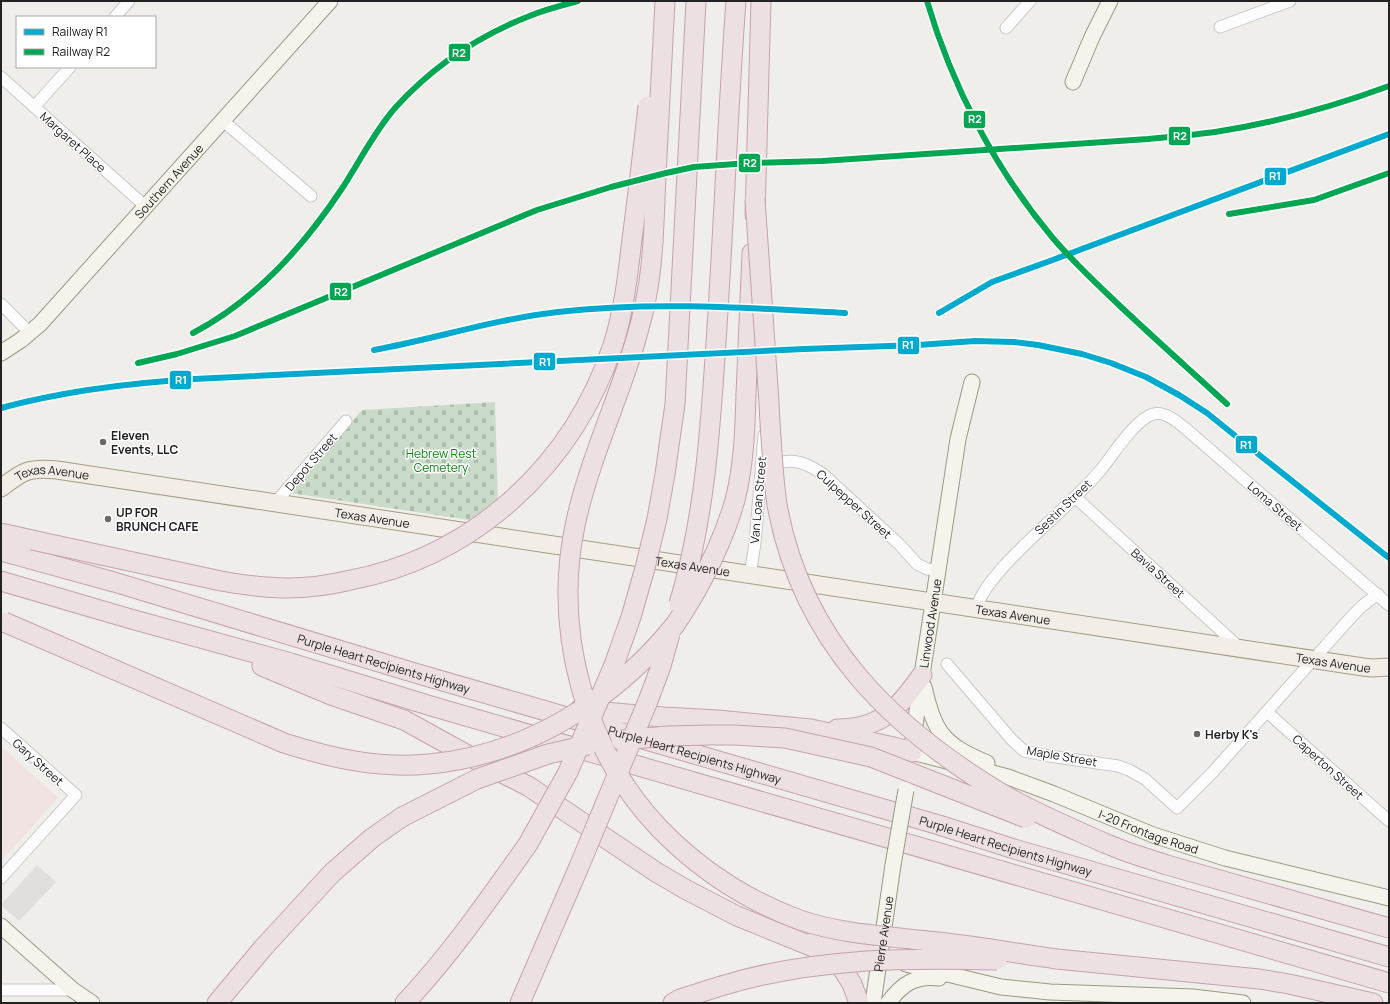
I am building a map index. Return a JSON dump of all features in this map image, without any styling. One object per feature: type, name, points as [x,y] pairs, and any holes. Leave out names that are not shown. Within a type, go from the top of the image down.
[{"type":"highway","points":[[1,533],[244,586],[290,588],[328,585],[367,577],[407,565],[427,556],[466,534],[492,517],[515,497],[560,448],[594,390],[614,344],[628,273],[661,1]]},
{"type":"highway","points":[[665,1],[652,267],[638,334],[592,466],[576,521],[570,557],[568,591],[576,665],[587,706],[596,730],[613,764],[632,794],[659,828],[711,873],[742,893],[801,920],[826,927],[854,932],[978,947],[1057,960],[1229,976],[1274,982],[1373,1003]]},
{"type":"highway","points":[[405,1003],[430,976],[473,922],[528,844],[568,772],[614,665],[631,617],[657,519],[665,474],[676,388],[696,1]]},
{"type":"highway","points":[[520,1003],[578,869],[648,700],[661,666],[686,581],[693,551],[706,471],[713,400],[736,1]]},
{"type":"highway","points":[[2,621],[284,744],[307,751],[356,762],[411,765],[464,759],[503,748],[549,729],[598,700],[644,660],[674,625],[695,592],[713,558],[735,499],[745,438],[748,330],[755,199],[761,1]]},
{"type":"highway","points":[[755,199],[772,459],[777,508],[792,566],[806,598],[830,641],[862,683],[903,723],[941,753],[1005,795],[1046,816],[1127,852],[1167,865],[1389,928]]},
{"type":"highway","name":"Purple Heart Recipients Highway","points":[[1,551],[200,607],[415,673],[939,825],[1028,853],[1389,956]]},
{"type":"highway","name":"Purple Heart Recipients Highway","points":[[1,581],[196,638],[292,663],[431,706],[1389,983]]},
{"type":"highway","points":[[196,638],[331,695],[404,720],[528,786],[656,872],[685,889],[737,916],[813,946],[834,960],[847,975],[859,1003]]},
{"type":"highway","points":[[530,707],[718,720],[811,729],[844,729],[874,723],[886,716],[899,705],[922,675]]},
{"type":"highway","points":[[811,729],[912,752]]},
{"type":"highway","points":[[217,1002],[263,948],[332,873],[372,838],[402,817],[477,779],[548,754],[609,741],[667,736],[734,735],[785,738],[871,757],[1076,836],[1102,842]]},
{"type":"highway","points":[[775,931],[880,958]]},
{"type":"highway","points":[[673,1003],[680,999],[721,986],[774,972],[837,963],[926,959],[1057,960]]},
{"type":"highway","points":[[1184,972],[1261,988],[1322,1003]]},
{"type":"main road","points":[[1073,82],[1092,36],[1110,1]]},
{"type":"main road","name":"Southern Avenue","points":[[1,352],[21,340],[40,324],[222,120],[323,3]]},
{"type":"main road","name":"Linwood Avenue","points":[[893,865],[912,752],[932,603],[958,439],[972,382]]},
{"type":"main road","name":"Texas Avenue","points":[[1,488],[24,472],[35,469],[45,469],[750,576],[932,603],[976,608],[1312,660],[1373,668],[1389,667]]},
{"type":"main road","points":[[922,675],[932,717],[936,726],[948,742],[969,755],[1054,794]]},
{"type":"main road","name":"I-20 Frontage Road","points":[[912,752],[1008,777],[1181,845],[1246,864],[1389,898]]},
{"type":"main road","name":"Pierre Avenue","points":[[874,1003],[893,865]]},
{"type":"main road","points":[[1,926],[73,990],[92,1003]]},
{"type":"main road","points":[[880,958],[1001,987],[1050,992],[1193,997],[1243,1003]]},
{"type":"main road","points":[[888,1003],[905,984],[925,977],[987,984]]},
{"type":"main road","points":[[73,990],[82,1003]]},
{"type":"street","points":[[115,16],[129,1]]},
{"type":"street","points":[[1006,28],[1030,1]]},
{"type":"street","points":[[1220,27],[1290,1]]},
{"type":"street","points":[[34,107],[69,68]]},
{"type":"street","name":"Margaret Place","points":[[1,77],[145,206]]},
{"type":"street","points":[[222,120],[310,196]]},
{"type":"street","points":[[1,304],[30,332]]},
{"type":"street","name":"Sestin Street","points":[[976,608],[981,594],[1023,546],[1100,472],[1139,424],[1149,416],[1158,414]]},
{"type":"street","name":"Loma Street","points":[[1158,414],[1168,416],[1185,428],[1389,605]]},
{"type":"street","name":"Depot Street","points":[[275,503],[346,421]]},
{"type":"street","name":"Van Loan Street","points":[[750,576],[755,543],[765,424]]},
{"type":"street","name":"Culpepper Street","points":[[761,466],[785,461],[794,461],[812,467],[823,474],[900,545],[916,564],[927,569],[937,570]]},
{"type":"street","name":"Bavia Street","points":[[1075,497],[1241,649]]},
{"type":"street","points":[[1266,712],[1358,610],[1378,594]]},
{"type":"street","name":"Maple Street","points":[[947,664],[1012,740],[1024,750],[1049,756],[1118,766],[1129,770],[1145,779],[1177,808],[1212,773],[1266,712]]},
{"type":"street","name":"Caperton Street","points":[[1266,712],[1389,822]]},
{"type":"street","name":"Gary Street","points":[[1,728],[76,795],[1,878]]},
{"type":"street","points":[[1,990],[73,990]]},
{"type":"shaded area","points":[[1,746],[58,798],[1,861]]},
{"type":"shaded area","points":[[37,865],[56,882],[19,921],[1,905]]},
{"type":"green space","name":"Hebrew Rest Cemetery","points":[[495,402],[498,505],[476,521],[290,493],[362,410]]},
{"type":"rail line","name":"R2","points":[[193,333],[238,304],[258,287],[295,250],[328,209],[387,117],[409,93],[425,79],[458,54],[494,32],[538,13],[578,1]]},
{"type":"rail line","name":"R2","points":[[927,1],[937,33],[963,95],[994,155],[1031,211],[1052,237],[1085,273],[1227,404]]},
{"type":"rail line","name":"R2","points":[[138,363],[177,354],[235,336],[537,210],[611,187],[666,173],[694,167],[749,163],[822,161],[1148,139],[1206,133],[1259,124],[1303,114],[1389,86]]},
{"type":"rail line","name":"R1","points":[[939,313],[992,282],[1389,134]]},
{"type":"rail line","name":"R2","points":[[1229,214],[1314,200],[1389,173]]},
{"type":"rail line","name":"R1","points":[[374,350],[511,319],[558,312],[594,309],[702,306],[845,313]]},
{"type":"rail line","name":"R1","points":[[1,408],[73,392],[145,383],[194,379],[804,349],[918,345],[975,341],[1014,342],[1038,345],[1082,354],[1111,363],[1146,377],[1179,395],[1207,413],[1389,558]]},
{"type":"place","name":"Eleven Events, LLC","points":[[103,442]]},
{"type":"place","name":"UP FOR BRUNCH CAFE","points":[[108,519]]},
{"type":"place","name":"Herby K's","points":[[1197,734]]}]
